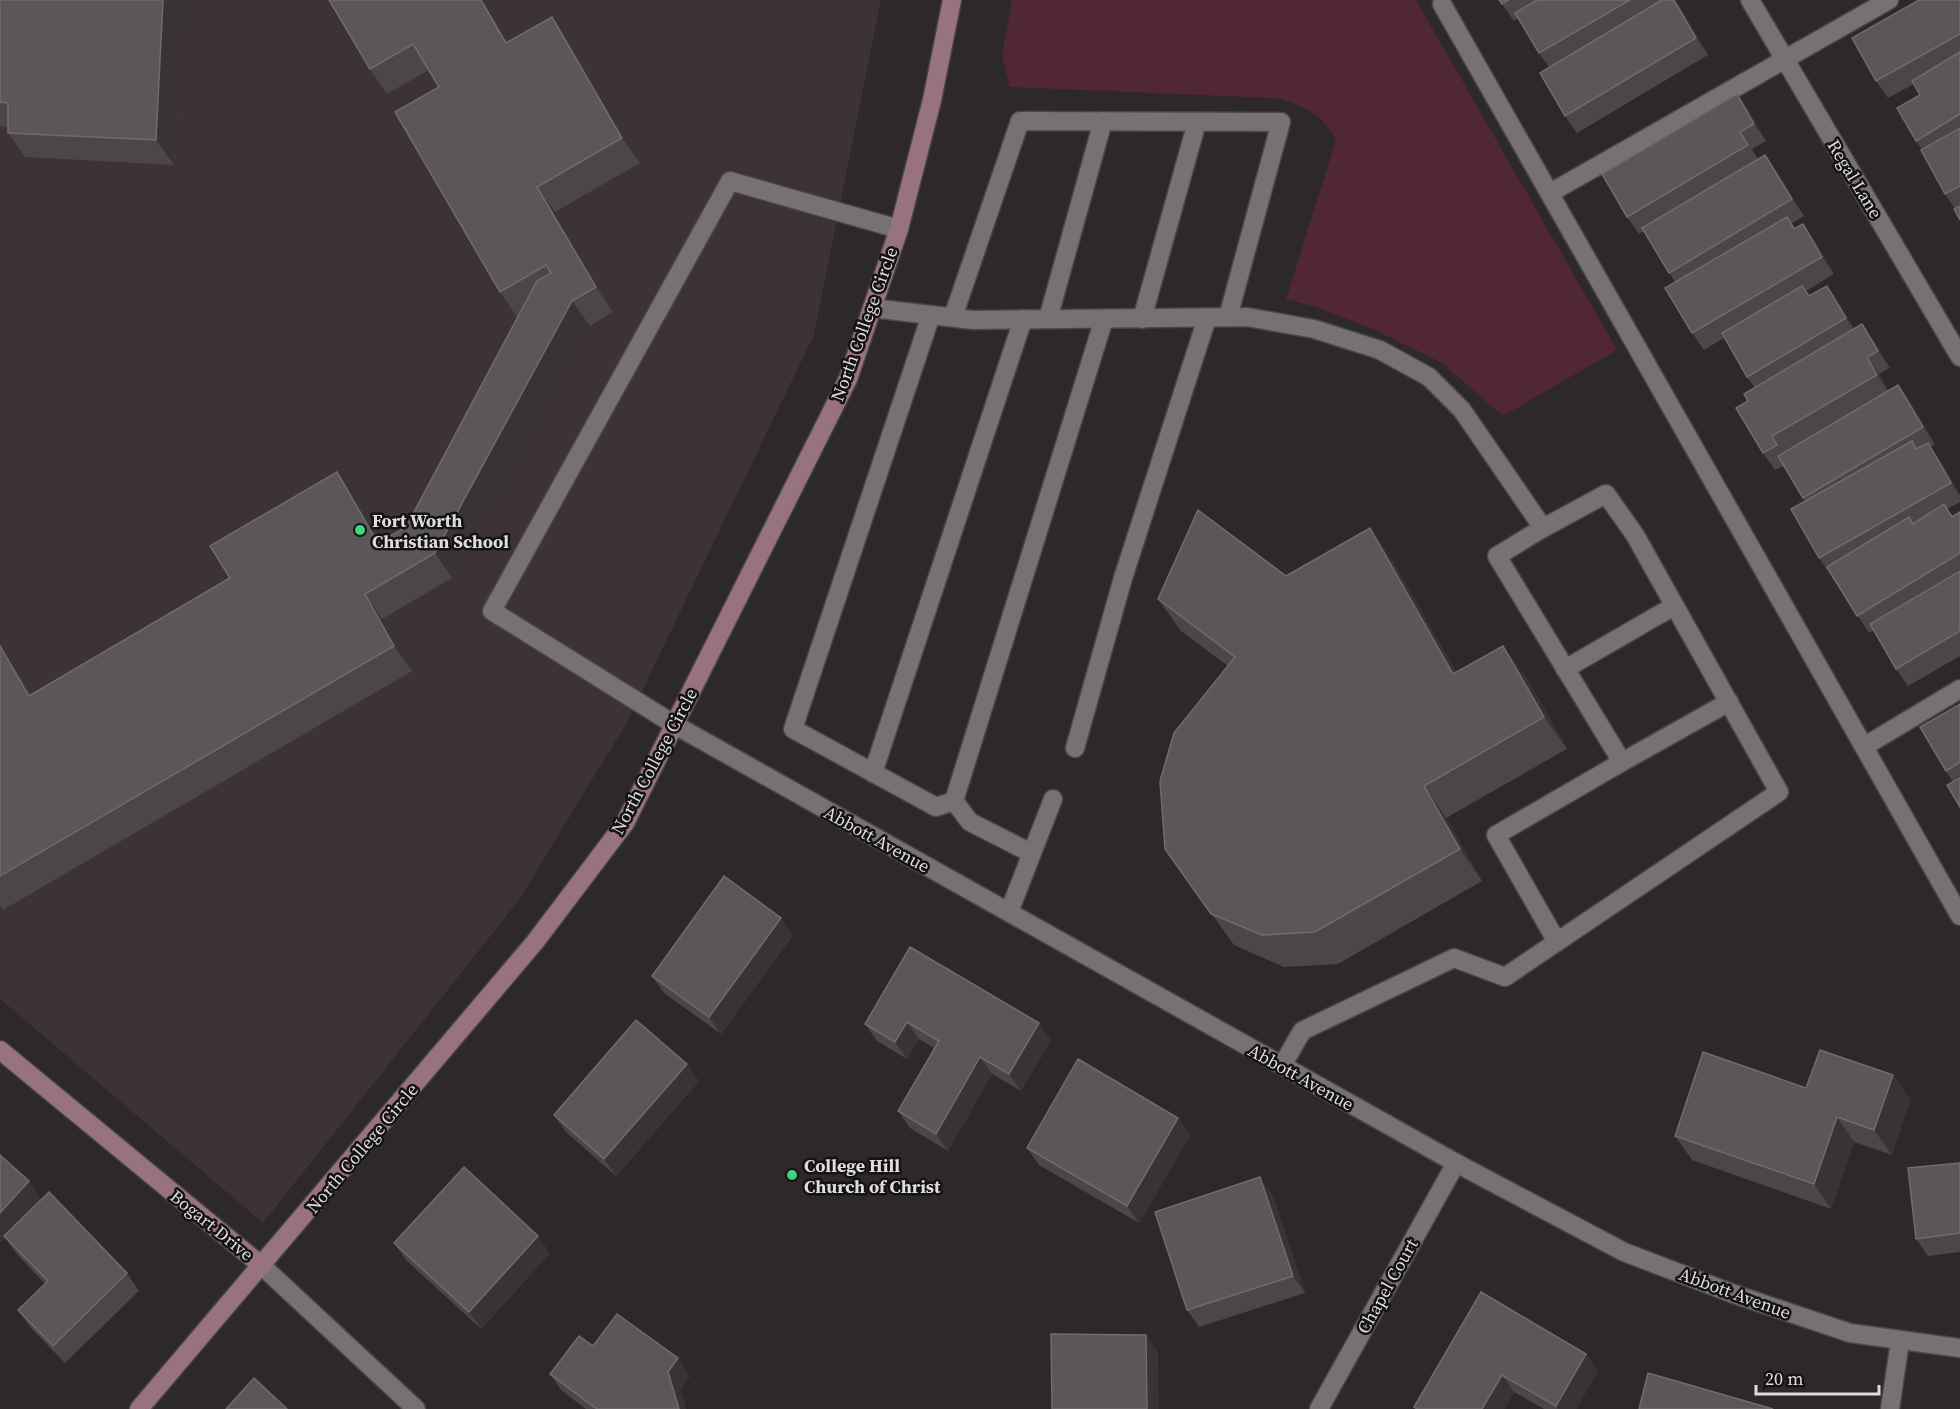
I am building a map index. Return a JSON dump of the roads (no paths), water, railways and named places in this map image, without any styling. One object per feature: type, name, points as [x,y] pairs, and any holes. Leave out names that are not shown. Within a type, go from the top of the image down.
[{"type":"street","name":"North College Circle","points":[[139,1409],[542,933],[625,823],[848,380],[899,229],[932,100],[952,0]]},
{"type":"street","name":"Regal Lane","points":[[1750,0],[1960,357]]},
{"type":"street","points":[[1550,193],[1889,0]]},
{"type":"street","points":[[1442,4],[1960,916]]},
{"type":"street","points":[[953,317],[1020,121],[1281,122],[1228,317]]},
{"type":"street","points":[[1048,319],[1104,121]]},
{"type":"street","points":[[1142,318],[1197,122]]},
{"type":"street","name":"Abbott Avenue","points":[[899,229],[730,180],[492,610],[675,725],[1456,1163],[1624,1252],[1734,1294],[1850,1333],[1960,1348]]},
{"type":"street","points":[[872,308],[973,320],[1247,317],[1314,329],[1380,350],[1429,377],[1462,410],[1543,528]]},
{"type":"street","points":[[931,315],[793,729],[936,807],[954,801]]},
{"type":"street","points":[[1075,748],[1123,578],[1208,318]]},
{"type":"street","points":[[873,773],[1023,319]]},
{"type":"street","points":[[954,801],[1104,319]]},
{"type":"street","points":[[1282,1066],[1302,1031],[1454,958],[1505,977],[1779,792],[1635,535],[1606,494],[1497,556],[1622,762]]},
{"type":"street","points":[[1565,669],[1674,606]]},
{"type":"street","points":[[1865,746],[1960,689]]},
{"type":"street","points":[[1557,942],[1496,835],[1729,702]]},
{"type":"street","points":[[1009,912],[1053,799]]},
{"type":"street","points":[[954,801],[970,822],[1032,854]]},
{"type":"street","name":"Bogart Drive","points":[[0,1050],[262,1266],[416,1409]]},
{"type":"street","name":"Chapel Court","points":[[1319,1409],[1456,1163]]},
{"type":"street","points":[[1890,1409],[1900,1341]]},
{"type":"place","name":"Fort Worth Christian School","points":[[360,530]]},
{"type":"place","name":"College Hill Church of Christ","points":[[792,1175]]}]
